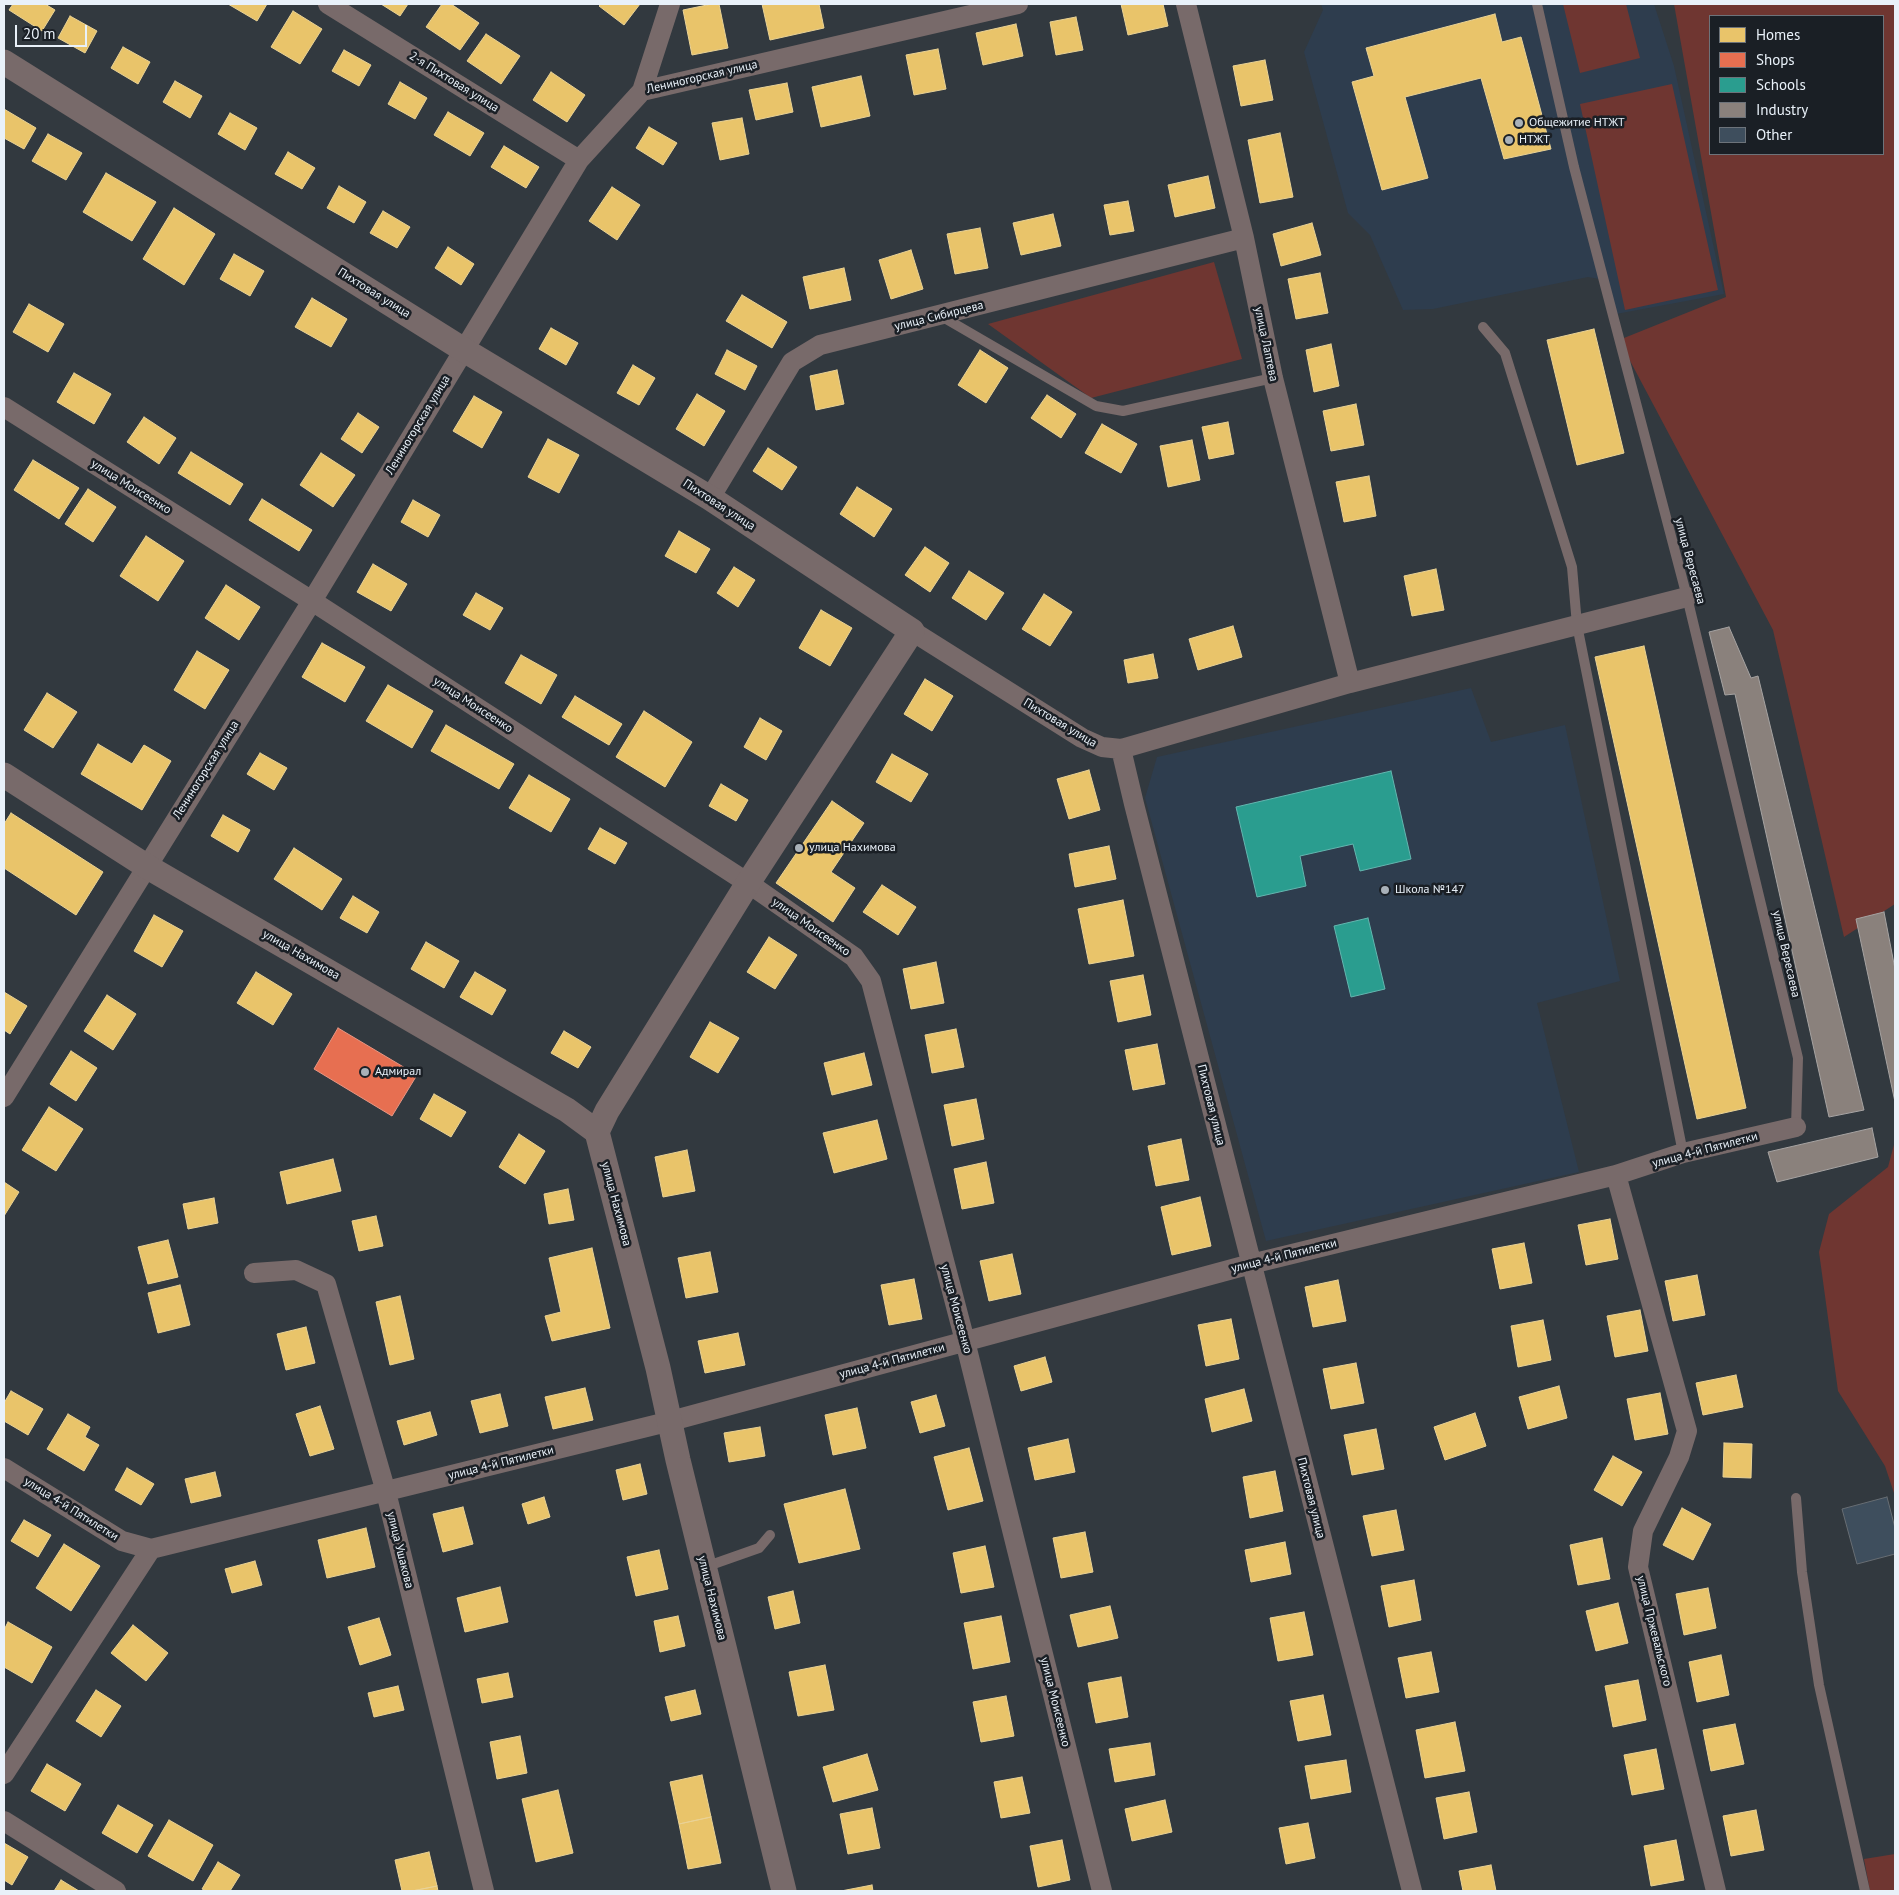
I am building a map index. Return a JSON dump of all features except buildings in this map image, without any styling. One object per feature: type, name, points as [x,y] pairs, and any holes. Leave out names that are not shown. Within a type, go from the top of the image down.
[{"type":"street","name":"2-я Пихтовая улица","points":[[328,4],[579,160]]},
{"type":"street","points":[[642,91],[670,4]]},
{"type":"street","name":"Лениногорская улица","points":[[4,1097],[312,601],[579,160],[642,91],[1018,4]]},
{"type":"street","name":"улица Лаптева","points":[[1186,4],[1244,238],[1272,378],[1350,683]]},
{"type":"street","name":"Пихтовая улица","points":[[4,62],[464,350],[710,498],[912,631],[1082,738],[1102,747],[1121,749],[1412,1891]]},
{"type":"street","name":"улица Сибирцева","points":[[710,498],[792,362],[820,345],[1244,238]]},
{"type":"street","name":"улица Моисеенко","points":[[4,407],[312,601],[748,883],[854,957],[871,981],[965,1341],[1102,1891]]},
{"type":"street","points":[[1121,749],[1350,683],[1687,597]]},
{"type":"street","points":[[597,1132],[607,1111],[748,883],[912,631]]},
{"type":"street","name":"улица Нахимова","points":[[4,775],[146,866],[567,1110],[597,1132],[671,1421],[678,1460],[784,1891]]},
{"type":"street","name":"улица 4-й Пятилетки","points":[[4,1468],[122,1541],[151,1549],[671,1421],[1251,1264],[1616,1175],[1683,1153],[1796,1127]]},
{"type":"street","name":"улица Пржевальского","points":[[1616,1175],[1687,1430],[1679,1457],[1643,1531],[1638,1567],[1716,1891]]},
{"type":"street","name":"улица Ушакова","points":[[254,1273],[296,1270],[326,1284],[386,1492],[484,1891]]},
{"type":"street","points":[[4,1774],[151,1549]]},
{"type":"street","points":[[4,1821],[116,1891]]},
{"type":"lane","name":"улица Вересаева","points":[[1536,4],[1574,167],[1687,597],[1798,1058],[1796,1127]]},
{"type":"lane","points":[[940,316],[1096,406],[1123,411],[1272,378]]},
{"type":"lane","points":[[1483,327],[1505,353],[1572,567],[1577,625],[1683,1153]]},
{"type":"lane","points":[[1796,1498],[1802,1572],[1819,1685],[1865,1891]]},
{"type":"lane","points":[[705,1567],[759,1548],[770,1535]]},
{"type":"shaded area","name":"НТЖТ","points":[[1321,4],[1654,4],[1674,66],[1724,294],[1616,314],[1605,280],[1588,277],[1433,309],[1403,310],[1370,235],[1348,213],[1304,52],[1323,10]]},
{"type":"shaded area","points":[[1563,4],[1626,4],[1640,58],[1580,73]]},
{"type":"shaded area","points":[[1674,4],[1895,4],[1895,904],[1844,937],[1773,630],[1619,340],[1726,297]]},
{"type":"shaded area","points":[[1672,84],[1718,290],[1625,310],[1580,104]]},
{"type":"shaded area","points":[[1214,262],[1242,359],[1091,398],[988,324]]},
{"type":"shaded area","name":"Школа №147","points":[[1471,688],[1491,742],[1565,725],[1620,981],[1537,1003],[1579,1172],[1266,1241],[1145,798],[1157,757]]},
{"type":"shaded area","points":[[1895,1141],[1895,1496],[1885,1466],[1838,1391],[1819,1252],[1829,1214],[1888,1167]]},
{"type":"shaded area","points":[[1895,1854],[1895,1891],[1870,1891],[1864,1859]]},
{"type":"place","name":"Общежитие НТЖТ","points":[[1519,123]]},
{"type":"place","name":"НТЖТ","points":[[1509,140]]},
{"type":"place","name":"улица Нахимова","points":[[799,848]]},
{"type":"place","name":"Школа №147","points":[[1385,890]]},
{"type":"place","name":"Адмирал","points":[[365,1072]]}]
